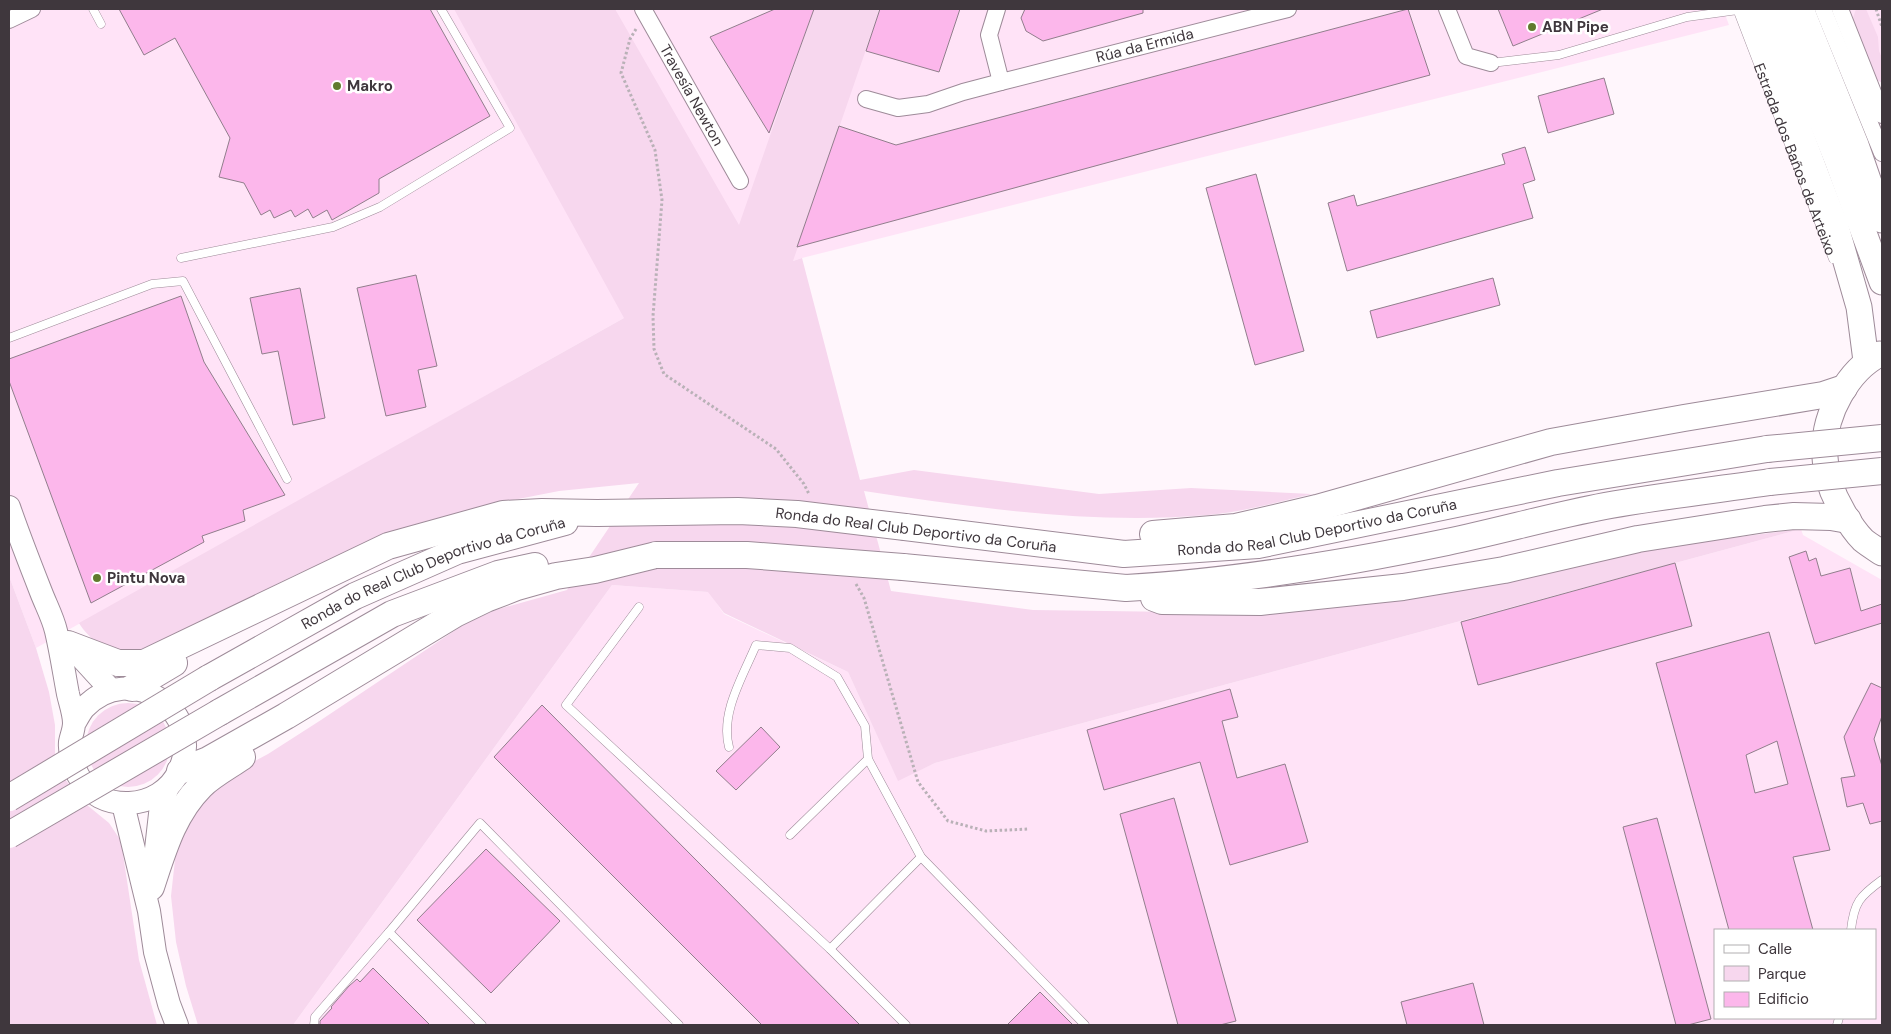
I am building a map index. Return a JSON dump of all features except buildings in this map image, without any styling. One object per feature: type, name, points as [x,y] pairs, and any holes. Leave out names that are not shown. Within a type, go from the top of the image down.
[{"type":"highway","points":[[1035,544],[1236,527],[1318,508],[1551,442],[1823,395],[1844,388]]},
{"type":"highway","name":"Ronda do Real Club Deportivo da Coruña","points":[[9,798],[210,678],[355,596],[457,551],[597,513],[738,511],[797,514],[1124,554],[1258,546],[1558,483],[1767,449],[1882,438]]},
{"type":"highway","name":"Ronda do Real Club Deportivo da Coruña","points":[[9,835],[392,614],[498,574],[571,559],[656,555],[747,555],[903,567],[1126,588],[1162,586],[1257,575],[1350,560],[1456,540],[1606,506],[1770,482],[1882,471]]},
{"type":"highway","points":[[62,636],[118,663],[144,663],[388,546],[503,514],[542,512],[597,513]]},
{"type":"highway","points":[[1126,588],[1162,601],[1260,602],[1403,587],[1504,570],[1638,539],[1756,520],[1794,516],[1831,517],[1848,520]]},
{"type":"highway","points":[[174,779],[286,716],[455,614],[486,599],[517,587],[556,576],[595,570],[656,555]]},
{"type":"highway","points":[[122,689],[283,596]]},
{"type":"highway","points":[[150,899],[171,830],[185,806],[201,786],[269,737],[286,716]]},
{"type":"main road","points":[[1743,9],[1836,227],[1874,357],[1844,388],[1831,412],[1826,428],[1823,451],[1826,471],[1836,501],[1863,540],[1882,553]]},
{"type":"main road","points":[[1777,9],[1836,156],[1882,282]]},
{"type":"main road","points":[[1801,9],[1856,145],[1882,220]]},
{"type":"main road","points":[[9,508],[62,636],[74,724]]},
{"type":"main road","points":[[62,636],[122,689]]},
{"type":"main road","points":[[150,899],[161,804],[174,779],[185,753],[184,734],[177,717],[166,702],[150,692],[122,689],[96,698],[83,709],[74,724],[70,742],[72,760],[79,776],[90,790],[106,799],[123,804],[139,802],[155,797],[174,779]]},
{"type":"main road","points":[[123,804],[150,899],[155,952],[169,1004],[177,1025]]},
{"type":"street","points":[[9,13],[22,9]]},
{"type":"street","points":[[9,20],[32,9]]},
{"type":"street","points":[[998,9],[989,35],[1001,82]]},
{"type":"street","name":"Rúa da Ermida","points":[[866,99],[898,108],[928,104],[963,92],[1288,9]]},
{"type":"street","points":[[1447,9],[1466,56],[1491,63]]},
{"type":"street","points":[[1823,9],[1882,153]]},
{"type":"street","points":[[1840,9],[1876,89],[1882,115]]},
{"type":"street","name":"Travesía Newton","points":[[644,11],[740,181]]},
{"type":"lane","points":[[93,9],[101,24]]},
{"type":"lane","points":[[181,258],[333,227],[380,207],[510,128],[441,9]]},
{"type":"lane","points":[[1491,63],[1559,55],[1687,17],[1743,9]]},
{"type":"lane","name":"Estrada dos Baños de Arteixo","points":[[1743,9],[1835,265]]},
{"type":"lane","points":[[9,338],[152,284],[183,281],[287,479]]},
{"type":"lane","points":[[1844,282],[1859,307]]},
{"type":"lane","points":[[639,607],[566,705],[830,950],[906,1025]]},
{"type":"lane","points":[[729,747],[726,734],[730,709],[756,645],[790,648],[837,677],[864,726],[868,759],[921,857],[1085,1025]]},
{"type":"lane","points":[[790,835],[868,759]]},
{"type":"lane","points":[[314,1025],[315,1017],[480,823],[679,1025]]},
{"type":"lane","points":[[830,950],[921,857]]},
{"type":"lane","points":[[1851,929],[1853,912],[1864,893],[1882,880]]},
{"type":"lane","points":[[389,932],[482,1025]]},
{"type":"path","points":[[1876,9],[1882,27]]},
{"type":"path","points":[[644,11],[630,39],[622,73],[655,150],[662,200],[653,316],[654,349],[664,374],[776,449],[804,484],[813,502]]},
{"type":"path","points":[[855,581],[864,598],[918,782],[948,821],[986,831],[1029,829]]},
{"type":"shaded area","points":[[9,9],[1723,9],[1729,25],[802,258],[624,318],[36,648],[9,576]]},
{"type":"shaded area","points":[[1847,9],[1882,9],[1882,83],[1855,27]]},
{"type":"shaded area","points":[[1801,529],[1803,535],[1882,580],[1882,1025],[293,1025],[612,585],[709,592],[724,614],[848,672],[898,780],[935,763]]},
{"type":"green space","points":[[454,9],[615,9],[739,225],[814,9],[880,9],[793,261],[802,258],[860,480],[914,470],[1099,494],[1191,488],[1312,494],[1221,514],[1165,518],[1121,518],[992,509],[864,491],[891,591],[1033,610],[1249,613],[1351,606],[1443,593],[1667,546],[1801,529],[935,763],[898,781],[848,672],[724,613],[708,592],[612,585],[293,1025],[198,1025],[186,986],[176,942],[171,896],[176,851],[187,820],[220,780],[268,754],[463,625],[495,610],[567,590],[639,483],[559,491],[498,503],[430,520],[380,537],[293,576],[160,643],[140,650],[128,652],[104,646],[96,642],[79,623],[624,318]]},
{"type":"green space","points":[[1856,9],[1866,9],[1878,37],[1879,51],[1882,58],[1882,83],[1877,80],[1852,21]]},
{"type":"green space","points":[[9,576],[36,648],[49,692],[55,725],[55,755],[61,774],[82,801],[109,823],[121,841],[139,960],[157,1025],[9,1025]]},
{"type":"green space","points":[[128,703],[144,706],[158,715],[167,729],[170,745],[167,761],[158,775],[144,784],[128,787],[112,784],[98,775],[89,761],[86,745],[89,729],[98,715],[112,706]]},
{"type":"place","name":"ABN Pipe","points":[[1532,27]]},
{"type":"place","name":"Makro","points":[[337,86]]},
{"type":"place","name":"Pintu Nova","points":[[97,578]]}]
